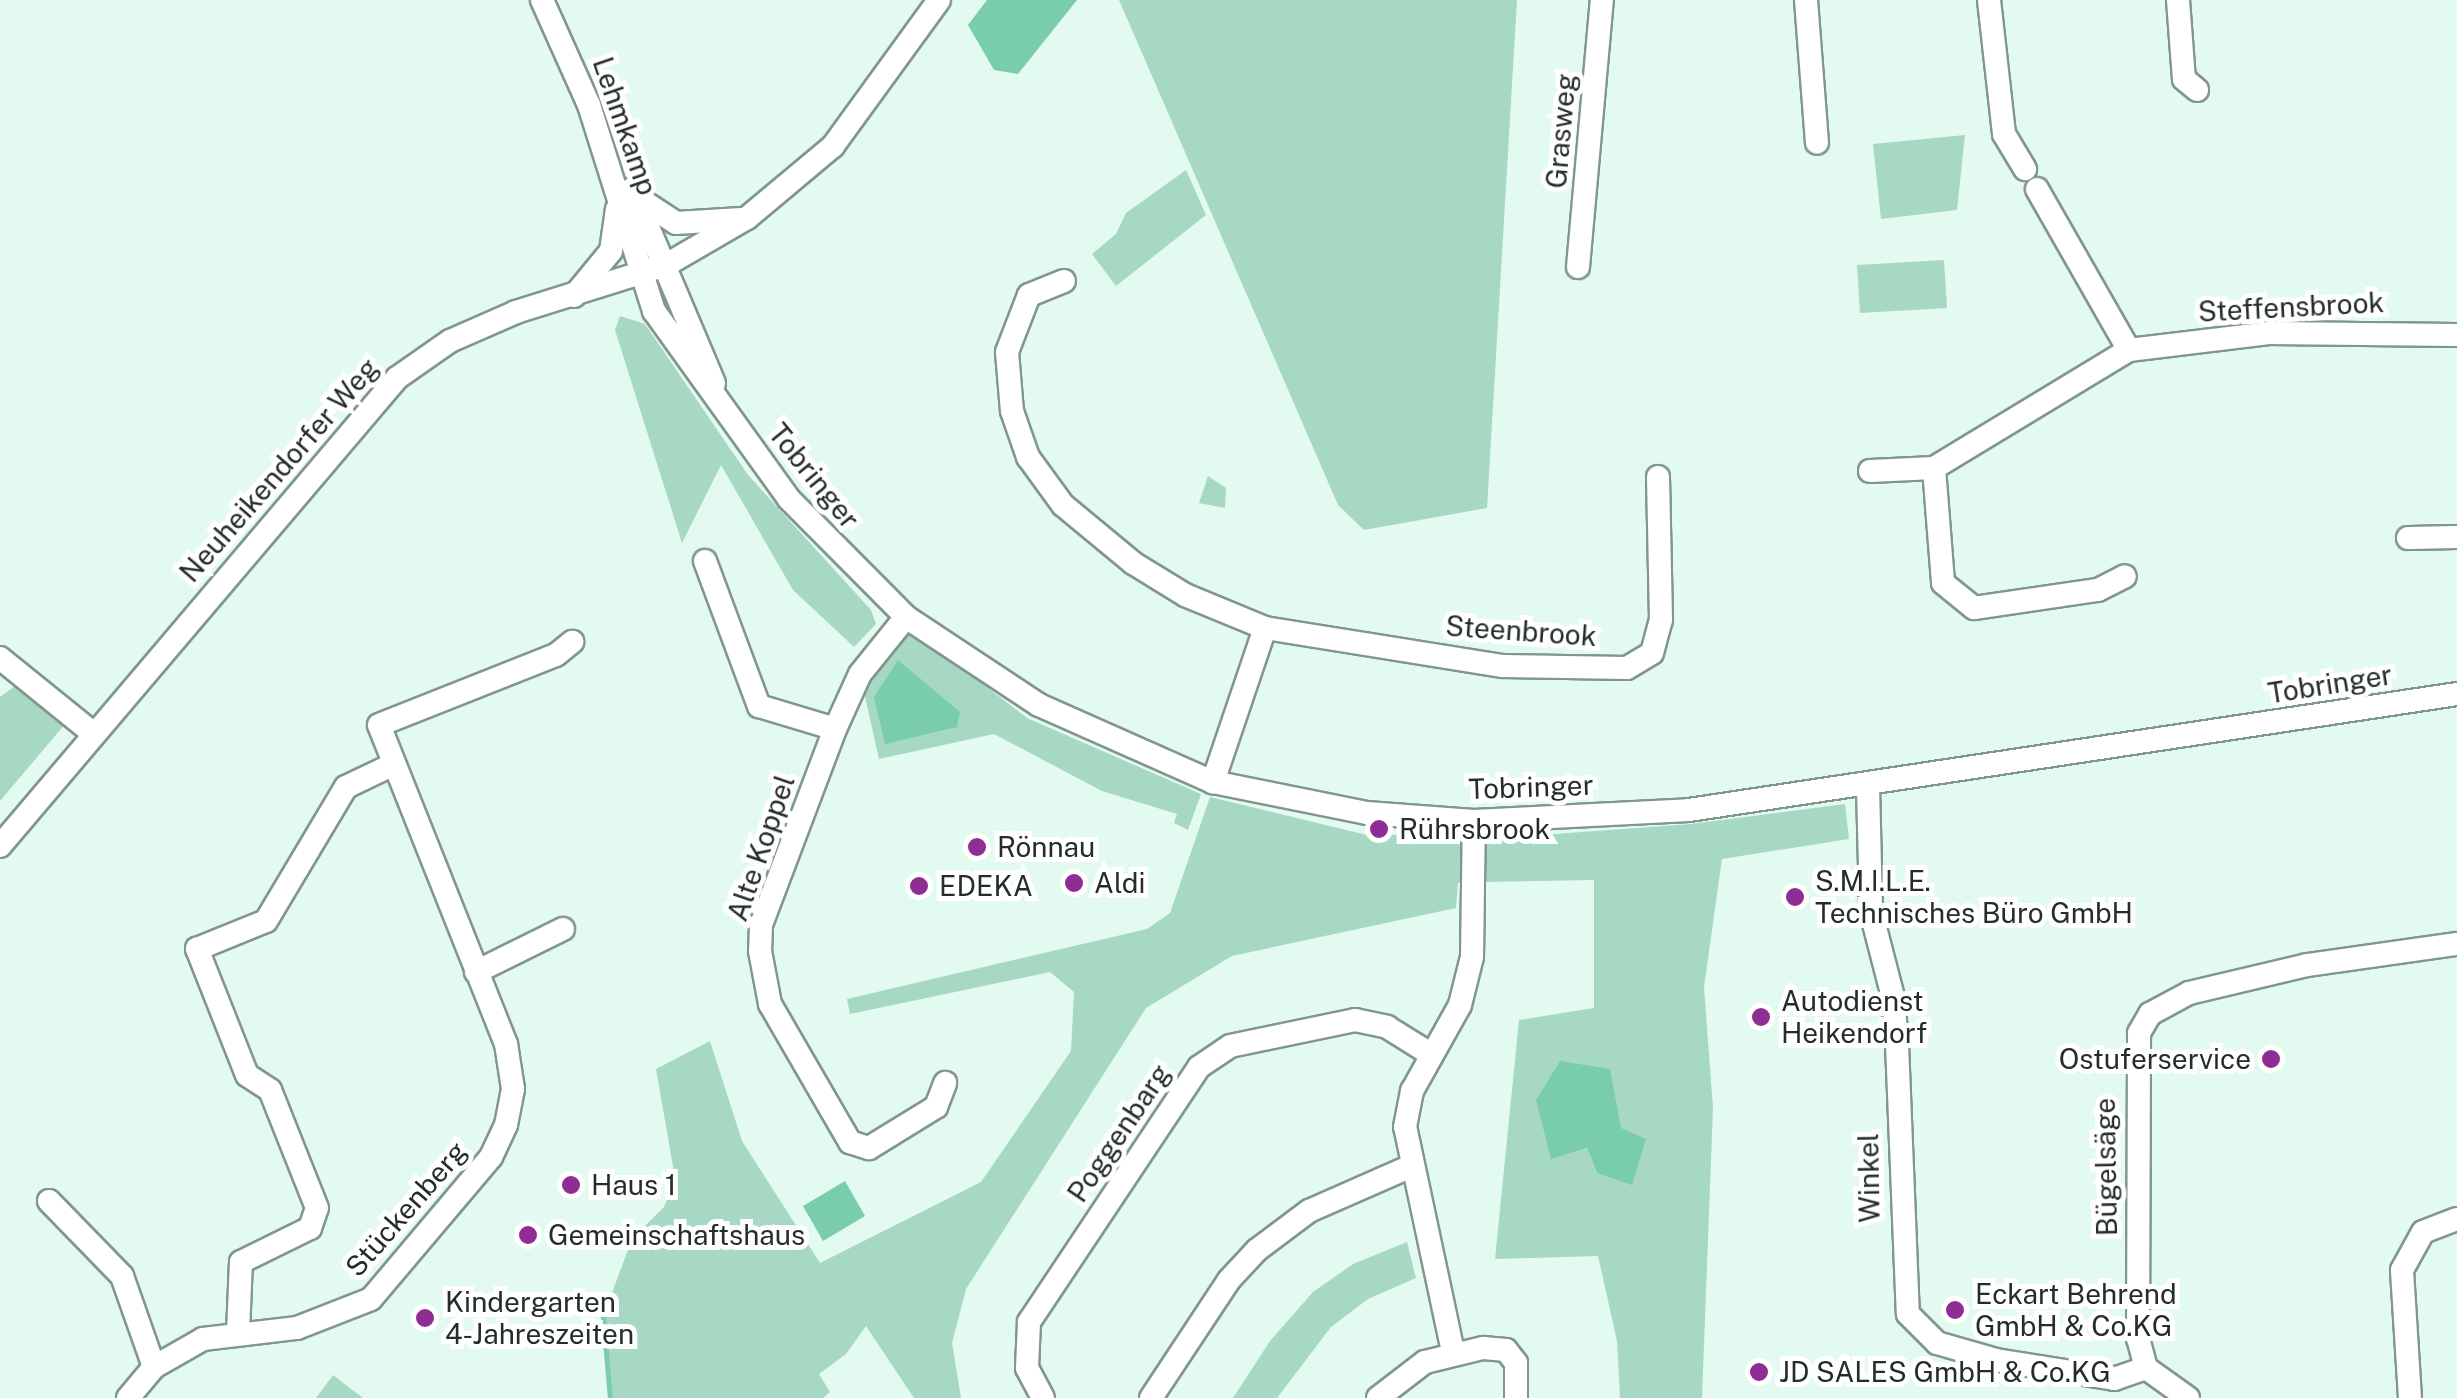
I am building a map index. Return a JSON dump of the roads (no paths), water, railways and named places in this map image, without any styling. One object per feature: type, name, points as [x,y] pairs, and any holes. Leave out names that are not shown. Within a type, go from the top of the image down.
[{"type":"street","name":"Lehmkamp","points":[[542,0],[623,187],[666,264]]},
{"type":"street","name":"Neuheikendorfer Weg","points":[[0,846],[397,378],[450,341],[643,274],[747,218],[833,146],[939,0]]},
{"type":"street","name":"Grasweg","points":[[1578,268],[1602,0]]},
{"type":"street","points":[[1806,0],[1818,143]]},
{"type":"street","points":[[1988,0],[2004,134],[2129,350]]},
{"type":"street","points":[[2178,0],[2184,79],[2197,90]]},
{"type":"street","name":"Lehmkamp","points":[[623,187],[643,274]]},
{"type":"street","points":[[574,296],[614,242],[623,187],[676,222],[747,218]]},
{"type":"street","name":"Tobringer","points":[[666,264],[732,422]]},
{"type":"street","name":"Tobringer","points":[[643,274],[654,311],[732,422],[819,534],[906,617],[1038,705],[1213,782],[1367,813],[1474,821],[1689,810],[1868,786],[2457,694]]},
{"type":"street","points":[[1064,281],[1029,295],[1008,352],[1012,412],[1028,456],[1064,504],[1133,563],[1185,595],[1265,628],[1213,782]]},
{"type":"street","name":"Steffensbrook","points":[[1870,471],[1934,468],[2129,350],[2269,333],[2457,336]]},
{"type":"street","points":[[1934,468],[1943,583],[1974,608],[2098,590],[2125,576]]},
{"type":"street","name":"Steenbrook","points":[[1265,628],[1503,666],[1627,668],[1652,653],[1661,620],[1658,477]]},
{"type":"street","points":[[2408,538],[2457,537]]},
{"type":"street","points":[[706,560],[759,706],[835,729]]},
{"type":"street","name":"Alte Koppel","points":[[906,617],[860,674],[835,729],[761,925],[770,1004],[850,1142],[869,1148],[936,1107],[945,1083]]},
{"type":"street","name":"Stückenberg","points":[[128,1398],[154,1367],[203,1339],[331,1320],[370,1298],[490,1157],[506,1125],[512,1069],[380,726],[556,655],[572,642]]},
{"type":"street","points":[[0,658],[94,734]]},
{"type":"street","points":[[238,1333],[241,1262],[310,1228],[317,1208],[270,1090],[247,1075],[197,948],[266,921],[346,787],[394,764]]},
{"type":"street","name":"Winkel","points":[[1868,786],[1871,912],[1893,997],[1897,1044],[1908,1314],[1937,1343],[1996,1360],[2114,1379],[2146,1368]]},
{"type":"street","points":[[1453,1352],[1408,1167],[1405,1127],[1429,1053],[1460,1004],[1472,958],[1474,821]]},
{"type":"street","points":[[476,972],[563,929]]},
{"type":"street","name":"Bügelsäge","points":[[2146,1368],[2138,1339],[2139,1033],[2150,1014],[2189,993],[2307,965],[2457,944]]},
{"type":"street","name":"Poggenbarg","points":[[1043,1398],[1027,1368],[1030,1322],[1199,1067],[1230,1046],[1355,1020],[1388,1027],[1429,1053]]},
{"type":"street","points":[[1151,1398],[1229,1280],[1257,1250],[1309,1211],[1408,1167]]},
{"type":"street","points":[[50,1201],[122,1276],[154,1367]]},
{"type":"street","points":[[2410,1398],[2402,1270],[2423,1232],[2457,1218]]},
{"type":"street","points":[[1378,1398],[1425,1362],[1453,1352],[1506,1350],[1516,1363],[1516,1398]]},
{"type":"street","points":[[2146,1368],[2188,1398]]},
{"type":"waterway","points":[[603,1317],[610,1398]]},
{"type":"place","name":"Rührsbrook","points":[[1379,829]]},
{"type":"place","name":"Rönnau","points":[[977,847]]},
{"type":"place","name":"Aldi","points":[[1074,883]]},
{"type":"place","name":"EDEKA","points":[[919,886]]},
{"type":"place","name":"S.M.I.L.E. Technisches Büro GmbH","points":[[1795,897]]},
{"type":"place","name":"Autodienst Heikendorf","points":[[1761,1017]]},
{"type":"place","name":"Ostuferservice","points":[[2271,1059]]},
{"type":"place","name":"Haus 1","points":[[571,1185]]},
{"type":"place","name":"Gemeinschaftshaus","points":[[528,1235]]},
{"type":"place","name":"Eckart Behrend GmbH & Co.KG","points":[[1955,1310]]},
{"type":"place","name":"Kindergarten 4-Jahreszeiten","points":[[425,1318]]},
{"type":"place","name":"JD SALES GmbH & Co.KG","points":[[1759,1372]]}]
